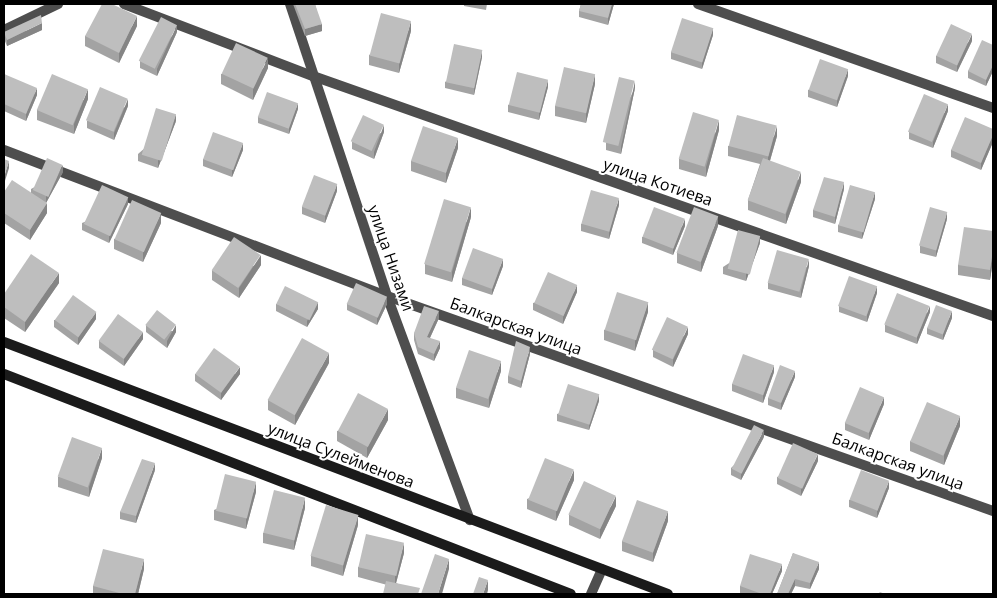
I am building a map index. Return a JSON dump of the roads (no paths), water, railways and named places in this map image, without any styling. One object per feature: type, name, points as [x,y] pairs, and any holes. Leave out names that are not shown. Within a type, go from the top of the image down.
[{"type":"main road","name":"улица Сулейменова","points":[[4,342],[668,594]]},
{"type":"main road","points":[[4,374],[571,594]]},
{"type":"street","points":[[4,30],[58,4]]},
{"type":"street","name":"улица Котиева","points":[[124,4],[313,76],[993,316]]},
{"type":"street","name":"улица Низами","points":[[290,4],[388,296],[470,520]]},
{"type":"street","points":[[698,4],[993,108]]},
{"type":"street","name":"Балкарская улица","points":[[4,150],[388,296],[993,511]]},
{"type":"street","points":[[591,594],[602,569]]}]
